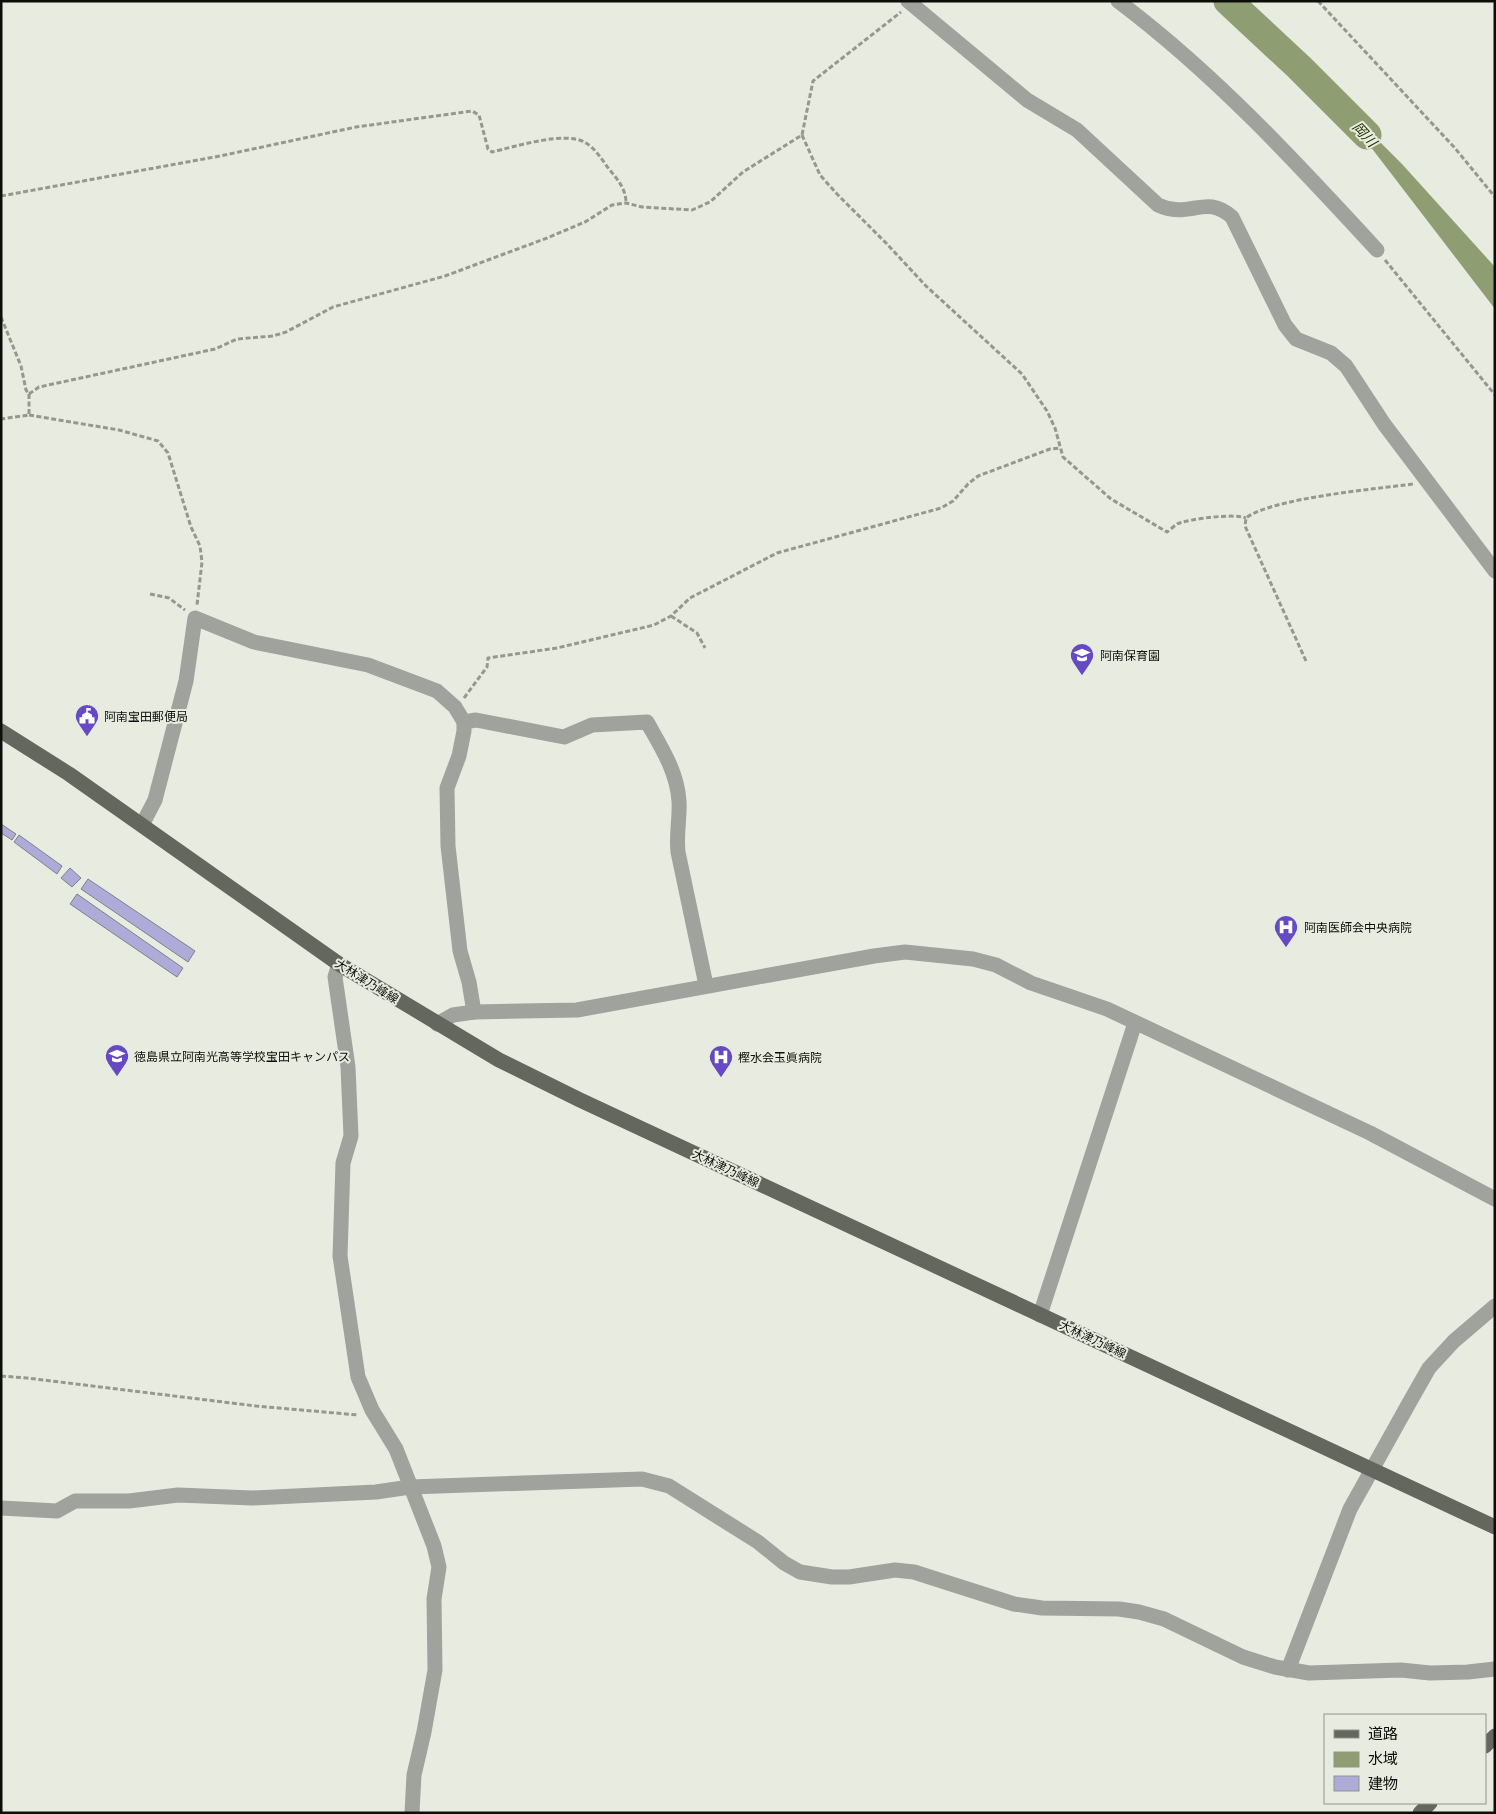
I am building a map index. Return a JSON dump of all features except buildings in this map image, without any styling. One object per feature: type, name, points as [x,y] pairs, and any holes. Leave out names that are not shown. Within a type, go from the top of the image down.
[{"type":"main road","name":"大林津乃峰線","points":[[1,731],[69,774],[339,964],[499,1060],[580,1100],[1495,1527]]},
{"type":"main road","points":[[1486,1745],[1495,1736]]},
{"type":"main road","points":[[1420,1813],[1429,1804]]},
{"type":"street","points":[[1118,1],[1194,65],[1284,149],[1377,250]]},
{"type":"street","points":[[909,3],[1027,100],[1077,130],[1158,205],[1170,211],[1211,205],[1224,210],[1232,217],[1285,325],[1296,339],[1331,353],[1346,366],[1384,424],[1495,571]]},
{"type":"street","points":[[142,825],[155,800],[186,681],[195,618],[254,642],[368,665],[437,692],[455,707],[464,722],[459,756],[447,788],[448,846],[460,951],[469,982],[474,1012]]},
{"type":"street","points":[[464,722],[476,720],[564,737],[592,725],[647,722],[671,765],[675,780],[679,802],[676,839],[706,985]]},
{"type":"street","points":[[437,1024],[453,1015],[474,1012],[577,1010],[706,985],[905,952],[973,959],[996,965],[1031,983],[1107,1010],[1370,1133],[1495,1199]]},
{"type":"street","points":[[339,964],[335,978],[348,1067],[351,1136],[343,1163],[340,1256],[358,1377],[372,1410],[396,1449],[434,1546],[439,1567],[434,1599],[435,1670],[414,1775],[412,1813]]},
{"type":"street","points":[[1040,1314],[1135,1023]]},
{"type":"street","points":[[1288,1670],[1350,1509],[1430,1368],[1454,1341],[1495,1306]]},
{"type":"street","points":[[1,1508],[57,1511],[75,1501],[129,1501],[178,1495],[262,1498],[376,1492],[410,1487],[642,1479],[669,1486],[758,1542],[784,1563],[800,1572],[840,1577],[895,1570],[914,1572],[1014,1604],[1042,1608],[1119,1609],[1139,1612],[1164,1619],[1211,1644],[1242,1657],[1310,1674],[1401,1670],[1459,1672],[1495,1669]]},
{"type":"path","points":[[1318,1],[1454,147],[1495,197]]},
{"type":"path","points":[[909,3],[813,81],[802,135],[820,175],[926,286],[1022,374],[1047,412],[1055,428],[1063,456],[1111,499],[1167,532],[1177,524],[1193,521],[1240,515],[1246,518]]},
{"type":"path","points":[[1,196],[220,156],[356,127],[472,111],[479,115],[488,149],[492,152],[537,141],[576,139],[585,142],[592,148],[621,185],[626,203]]},
{"type":"path","points":[[30,394],[39,387],[104,375],[215,349],[237,339],[273,336],[286,332],[333,307],[445,276],[555,235],[584,222],[612,205],[626,203],[642,207],[692,210],[710,202],[743,172],[802,135]]},
{"type":"path","points":[[1377,250],[1495,395]]},
{"type":"path","points":[[1,318],[21,366],[26,390],[30,394],[30,415]]},
{"type":"path","points":[[1,419],[30,415],[119,430],[158,442],[168,454],[191,527],[200,546],[202,562],[195,618],[168,598],[150,594]]},
{"type":"path","points":[[455,707],[478,682],[487,667],[488,658],[614,636],[654,625],[671,616],[690,598],[777,553],[940,508],[953,501],[978,476],[1050,449],[1060,448]]},
{"type":"path","points":[[1306,662],[1245,526],[1246,518],[1254,512],[1286,503],[1415,484],[1424,478]]},
{"type":"path","points":[[671,616],[697,633],[705,648]]},
{"type":"path","points":[[1,1376],[331,1413],[358,1415],[372,1410]]},
{"type":"water","points":[[1324,86],[1402,164],[1495,267],[1495,309]]},
{"type":"waterway","name":"岡川","points":[[1228,1],[1299,67],[1367,135]]},
{"type":"place","name":"阿南保育園","points":[[1082,676]]},
{"type":"place","name":"阿南宝田郵便局","points":[[87,737]]},
{"type":"place","name":"阿南医師会中央病院","points":[[1286,948]]},
{"type":"place","name":"徳島県立阿南光高等学校宝田キャンパス","points":[[117,1077]]},
{"type":"place","name":"樫水会玉眞病院","points":[[721,1078]]}]
